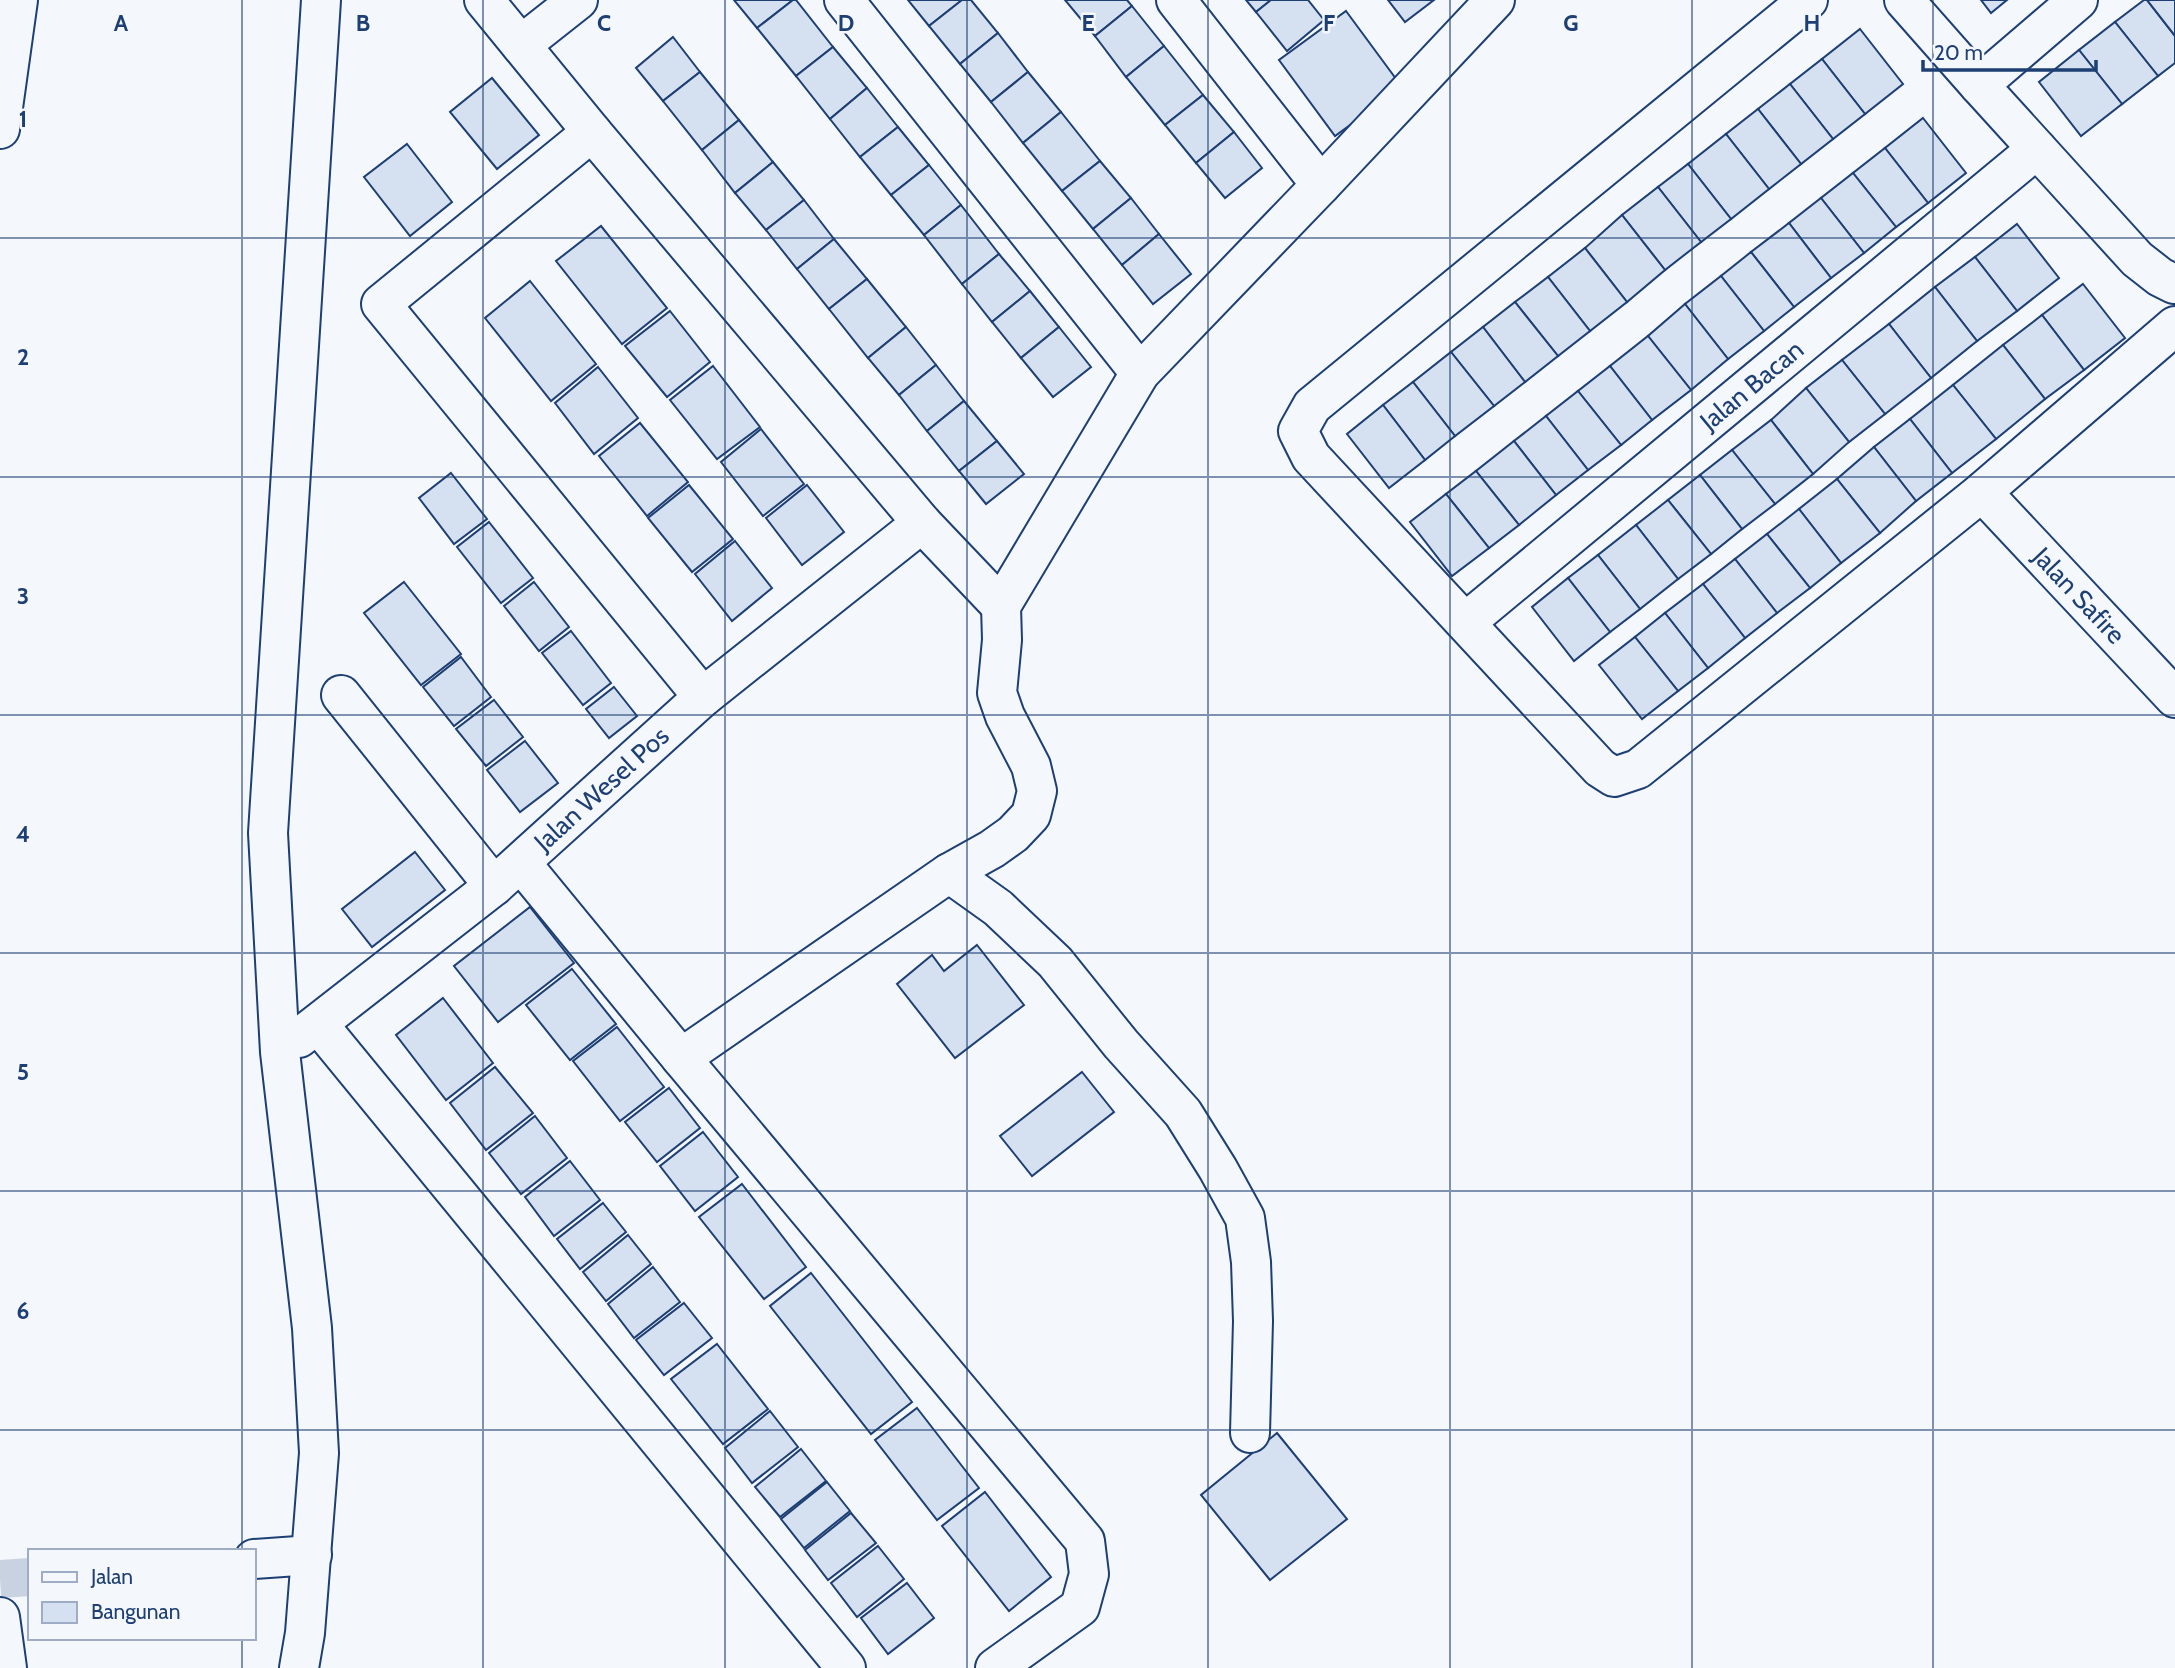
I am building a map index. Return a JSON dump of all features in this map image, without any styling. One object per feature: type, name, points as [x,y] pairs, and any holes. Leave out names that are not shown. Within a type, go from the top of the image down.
[{"type":"main road","points":[[0,130],[19,0]]},
{"type":"main road","points":[[299,1668],[312,1555],[319,1452],[312,1328],[280,1052],[268,834],[321,0]]},
{"type":"main road","points":[[484,0],[922,523],[1001,606]]},
{"type":"main road","points":[[521,45],[578,0]]},
{"type":"main road","points":[[844,0],[1140,373]]},
{"type":"main road","points":[[1176,0],[1321,185]]},
{"type":"main road","points":[[681,1058],[950,873],[992,849],[1013,834],[1031,815],[1037,791],[1031,766],[1005,716],[997,693],[1002,640],[1001,606],[1140,373],[1495,0]]},
{"type":"main road","points":[[1808,0],[1312,405],[1298,431],[1311,457],[1600,768],[1614,777],[1638,769],[1982,492],[2175,326]]},
{"type":"main road","points":[[1904,0],[2137,259],[2160,277],[2175,284]]},
{"type":"main road","points":[[1979,85],[2078,0]]},
{"type":"main road","points":[[592,132],[380,304],[703,697]]},
{"type":"main road","name":"Jalan Bacan","points":[[1466,622],[2037,149]]},
{"type":"main road","name":"Jalan Safire","points":[[1982,492],[2175,698]]},
{"type":"main road","name":"Jalan Wesel Pos","points":[[280,1052],[507,874],[703,697],[922,523]]},
{"type":"main road","points":[[341,695],[454,832],[507,874],[681,1058],[1085,1541],[1088,1574],[1080,1607],[995,1668]]},
{"type":"main road","points":[[950,873],[998,908],[1055,962],[1121,1044],[1183,1113],[1245,1218],[1251,1262],[1253,1321],[1250,1433]]},
{"type":"main road","points":[[317,1024],[846,1668]]},
{"type":"main road","points":[[256,1559],[312,1555]]},
{"type":"main road","points":[[0,1617],[7,1668]]},
{"type":"building","points":[[734,0],[793,0],[757,28]]},
{"type":"building","points":[[796,0],[833,47],[796,76],[757,28]]},
{"type":"building","points":[[908,0],[962,0],[929,26]]},
{"type":"building","points":[[962,0],[971,0],[998,33],[960,64],[929,26]]},
{"type":"building","points":[[1065,0],[1127,0],[1132,6],[1095,36]]},
{"type":"building","points":[[1246,0],[1271,0],[1256,12]]},
{"type":"building","points":[[1271,0],[1308,0],[1324,20],[1287,51],[1256,12]]},
{"type":"building","points":[[1388,0],[1434,0],[1405,22]]},
{"type":"building","points":[[1981,0],[2007,0],[1991,13]]},
{"type":"building","points":[[2147,0],[2175,36],[2175,63],[2158,76],[2115,22]]},
{"type":"building","points":[[2147,0],[2175,0],[2175,36]]},
{"type":"building","points":[[1132,6],[1164,46],[1126,77],[1095,36]]},
{"type":"building","points":[[1346,11],[1402,87],[1335,136],[1279,60]]},
{"type":"building","points":[[2115,22],[2158,76],[2122,104],[2079,50]]},
{"type":"building","points":[[1860,29],[1903,84],[1865,114],[1822,59]]},
{"type":"building","points":[[998,33],[1028,72],[991,102],[960,64]]},
{"type":"building","points":[[673,37],[700,72],[663,101],[636,68]]},
{"type":"building","points":[[1164,46],[1203,95],[1165,125],[1126,77]]},
{"type":"building","points":[[833,47],[867,88],[830,119],[796,76]]},
{"type":"building","points":[[2079,50],[2122,104],[2081,136],[2039,82]]},
{"type":"building","points":[[1822,59],[1865,114],[1833,139],[1790,84]]},
{"type":"building","points":[[700,72],[739,120],[702,150],[663,101]]},
{"type":"building","points":[[1028,72],[1061,112],[1023,143],[991,102]]},
{"type":"building","points":[[492,78],[539,135],[497,169],[450,112]]},
{"type":"building","points":[[1790,84],[1833,139],[1801,164],[1758,109]]},
{"type":"building","points":[[867,88],[898,127],[860,157],[830,119]]},
{"type":"building","points":[[1203,95],[1234,132],[1196,163],[1165,125]]},
{"type":"building","points":[[1758,109],[1801,164],[1769,189],[1726,134]]},
{"type":"building","points":[[1061,112],[1100,161],[1062,191],[1023,143]]},
{"type":"building","points":[[1923,118],[1966,173],[1928,203],[1885,148]]},
{"type":"building","points":[[739,120],[773,162],[735,193],[702,150]]},
{"type":"building","points":[[898,127],[929,165],[891,195],[860,157]]},
{"type":"building","points":[[1234,132],[1262,168],[1225,198],[1196,163]]},
{"type":"building","points":[[1726,134],[1769,189],[1731,219],[1688,164]]},
{"type":"building","points":[[407,144],[452,202],[410,236],[364,177]]},
{"type":"building","points":[[1885,148],[1928,203],[1896,227],[1853,173]]},
{"type":"building","points":[[1100,161],[1131,198],[1093,229],[1062,191]]},
{"type":"building","points":[[773,162],[804,200],[766,230],[735,193]]},
{"type":"building","points":[[1688,164],[1731,219],[1701,242],[1658,187]]},
{"type":"building","points":[[929,165],[961,205],[924,235],[891,195]]},
{"type":"building","points":[[1853,173],[1896,227],[1864,253],[1821,198]]},
{"type":"building","points":[[1658,187],[1701,242],[1665,270],[1622,215]]},
{"type":"building","points":[[1131,198],[1159,234],[1122,265],[1093,229]]},
{"type":"building","points":[[1821,198],[1864,253],[1831,278],[1789,223]]},
{"type":"building","points":[[804,200],[834,239],[797,269],[766,230]]},
{"type":"building","points":[[961,205],[999,254],[962,284],[924,235]]},
{"type":"building","points":[[1622,215],[1665,270],[1627,302],[1585,248]]},
{"type":"building","points":[[1789,223],[1831,278],[1794,307],[1751,252]]},
{"type":"building","points":[[2017,224],[2059,278],[2017,311],[1975,257]]},
{"type":"building","points":[[601,226],[667,308],[622,344],[556,261]]},
{"type":"building","points":[[1159,234],[1191,274],[1153,304],[1122,265]]},
{"type":"building","points":[[834,239],[867,279],[829,309],[797,269]]},
{"type":"building","points":[[1585,248],[1627,302],[1590,331],[1548,277]]},
{"type":"building","points":[[1751,252],[1794,307],[1764,331],[1721,276]]},
{"type":"building","points":[[999,254],[1030,291],[992,322],[962,284]]},
{"type":"building","points":[[1975,257],[2017,311],[1977,341],[1935,287]]},
{"type":"building","points":[[1721,276],[1764,331],[1728,359],[1685,304]]},
{"type":"building","points":[[1548,277],[1590,331],[1558,356],[1515,302]]},
{"type":"building","points":[[867,279],[906,327],[868,358],[829,309]]},
{"type":"building","points":[[530,281],[596,364],[551,401],[485,318]]},
{"type":"building","points":[[2083,284],[2125,338],[2084,370],[2042,315]]},
{"type":"building","points":[[1935,287],[1977,341],[1931,378],[1889,324]]},
{"type":"building","points":[[1030,291],[1059,327],[1021,358],[992,322]]},
{"type":"building","points":[[1515,302],[1558,356],[1525,382],[1483,327]]},
{"type":"building","points":[[1685,304],[1728,359],[1691,390],[1648,336]]},
{"type":"building","points":[[670,311],[710,362],[667,397],[625,346]]},
{"type":"building","points":[[2042,315],[2084,370],[2045,399],[2003,345]]},
{"type":"building","points":[[1889,324],[1931,378],[1885,414],[1842,360]]},
{"type":"building","points":[[906,327],[936,365],[899,395],[868,358]]},
{"type":"building","points":[[1059,327],[1091,367],[1053,397],[1021,358]]},
{"type":"building","points":[[1483,327],[1525,382],[1494,406],[1451,352]]},
{"type":"building","points":[[1648,336],[1691,390],[1652,420],[1610,366]]},
{"type":"building","points":[[2003,345],[2045,399],[1996,439],[1953,385]]},
{"type":"building","points":[[1451,352],[1494,406],[1455,436],[1413,382]]},
{"type":"building","points":[[1842,360],[1885,414],[1849,442],[1806,388]]},
{"type":"building","points":[[936,365],[964,401],[927,431],[899,395]]},
{"type":"building","points":[[713,366],[760,427],[717,459],[670,400]]},
{"type":"building","points":[[1610,366],[1652,420],[1621,445],[1578,391]]},
{"type":"building","points":[[598,367],[638,418],[594,454],[555,403]]},
{"type":"building","points":[[1413,382],[1455,436],[1425,460],[1383,405]]},
{"type":"building","points":[[1953,385],[1996,439],[1952,473],[1910,419]]},
{"type":"building","points":[[1806,388],[1849,442],[1813,474],[1771,420]]},
{"type":"building","points":[[1578,391],[1621,445],[1588,470],[1546,416]]},
{"type":"building","points":[[964,401],[997,441],[959,471],[927,431]]},
{"type":"building","points":[[1383,405],[1425,460],[1389,488],[1347,434]]},
{"type":"building","points":[[1546,416],[1588,470],[1556,495],[1514,441]]},
{"type":"building","points":[[1910,419],[1952,473],[1916,501],[1874,447]]},
{"type":"building","points":[[1771,420],[1813,474],[1775,504],[1732,450]]},
{"type":"building","points":[[640,423],[688,482],[647,516],[599,456]]},
{"type":"building","points":[[761,429],[804,484],[763,516],[721,462]]},
{"type":"building","points":[[997,441],[1024,474],[986,504],[959,471]]},
{"type":"building","points":[[1514,441],[1556,495],[1519,525],[1476,471]]},
{"type":"building","points":[[1874,447],[1916,501],[1880,533],[1837,479]]},
{"type":"building","points":[[1732,450],[1775,504],[1742,529],[1700,475]]},
{"type":"building","points":[[1476,471],[1519,525],[1489,548],[1446,494]]},
{"type":"building","points":[[451,473],[487,519],[454,544],[419,498]]},
{"type":"building","points":[[1700,475],[1742,529],[1711,554],[1668,500]]},
{"type":"building","points":[[1837,479],[1880,533],[1841,563],[1799,509]]},
{"type":"building","points":[[689,485],[733,539],[692,572],[648,518]]},
{"type":"building","points":[[807,485],[844,532],[802,565],[766,518]]},
{"type":"building","points":[[1446,494],[1489,548],[1452,576],[1410,522]]},
{"type":"building","points":[[1668,500],[1711,554],[1678,579],[1636,525]]},
{"type":"building","points":[[1799,509],[1841,563],[1810,588],[1767,534]]},
{"type":"building","points":[[489,522],[533,578],[501,603],[457,547]]},
{"type":"building","points":[[1636,525],[1678,579],[1640,609],[1598,555]]},
{"type":"building","points":[[1767,534],[1810,588],[1777,613],[1735,559]]},
{"type":"building","points":[[735,541],[772,588],[732,621],[695,574]]},
{"type":"building","points":[[1598,555],[1640,609],[1610,632],[1568,578]]},
{"type":"building","points":[[1735,559],[1777,613],[1745,638],[1703,584]]},
{"type":"building","points":[[1568,578],[1610,632],[1574,661],[1532,607]]},
{"type":"building","points":[[404,582],[461,654],[421,685],[364,613]]},
{"type":"building","points":[[534,582],[569,627],[539,651],[504,606]]},
{"type":"building","points":[[1703,584],[1745,638],[1708,668],[1665,613]]},
{"type":"building","points":[[1665,613],[1708,668],[1678,691],[1635,637]]},
{"type":"building","points":[[571,631],[611,683],[583,705],[542,653]]},
{"type":"building","points":[[1635,637],[1678,691],[1642,719],[1599,665]]},
{"type":"building","points":[[461,657],[491,697],[454,726],[423,687]]},
{"type":"building","points":[[614,687],[637,716],[609,738],[586,709]]},
{"type":"building","points":[[494,700],[523,737],[486,766],[456,729]]},
{"type":"building","points":[[525,741],[558,783],[520,812],[487,770]]},
{"type":"building","points":[[415,852],[445,890],[372,947],[342,909]]},
{"type":"building","points":[[530,907],[574,963],[498,1022],[454,966]]},
{"type":"building","points":[[977,945],[1024,1005],[955,1058],[897,984],[932,955],[944,971]]},
{"type":"building","points":[[572,969],[616,1024],[570,1060],[526,1005]]},
{"type":"building","points":[[443,998],[493,1063],[446,1100],[396,1035]]},
{"type":"building","points":[[617,1027],[664,1087],[620,1121],[573,1061]]},
{"type":"building","points":[[495,1067],[533,1113],[486,1150],[450,1103]]},
{"type":"building","points":[[1082,1072],[1114,1112],[1032,1176],[1000,1136]]},
{"type":"building","points":[[669,1088],[700,1128],[657,1162],[625,1122]]},
{"type":"building","points":[[535,1116],[567,1158],[521,1194],[489,1153]]},
{"type":"building","points":[[703,1132],[738,1177],[695,1211],[660,1166]]},
{"type":"building","points":[[570,1161],[600,1200],[554,1236],[525,1197]]},
{"type":"building","points":[[742,1184],[806,1267],[764,1299],[699,1217]]},
{"type":"building","points":[[603,1203],[626,1232],[580,1269],[557,1239]]},
{"type":"building","points":[[628,1235],[651,1264],[606,1301],[583,1272]]},
{"type":"building","points":[[653,1267],[680,1302],[634,1338],[608,1304]]},
{"type":"building","points":[[811,1273],[912,1402],[871,1434],[770,1306]]},
{"type":"building","points":[[684,1303],[712,1338],[664,1375],[636,1340]]},
{"type":"building","points":[[717,1344],[768,1409],[723,1444],[671,1379]]},
{"type":"building","points":[[917,1408],[979,1488],[937,1520],[875,1440]]},
{"type":"building","points":[[770,1411],[798,1447],[752,1483],[725,1448]]},
{"type":"building","points":[[1277,1433],[1347,1519],[1270,1580],[1201,1495]]},
{"type":"building","points":[[801,1449],[826,1481],[780,1517],[755,1487]]},
{"type":"building","points":[[827,1482],[850,1511],[804,1548],[781,1519]]},
{"type":"building","points":[[985,1492],[1051,1577],[1009,1611],[942,1526]]},
{"type":"building","points":[[851,1513],[876,1543],[828,1580],[805,1550]]},
{"type":"building","points":[[878,1546],[904,1579],[857,1617],[831,1583]]},
{"type":"building","points":[[907,1583],[934,1618],[888,1654],[861,1618]]},
{"type":"tunnel","points":[[0,1579],[28,1577]]}]
